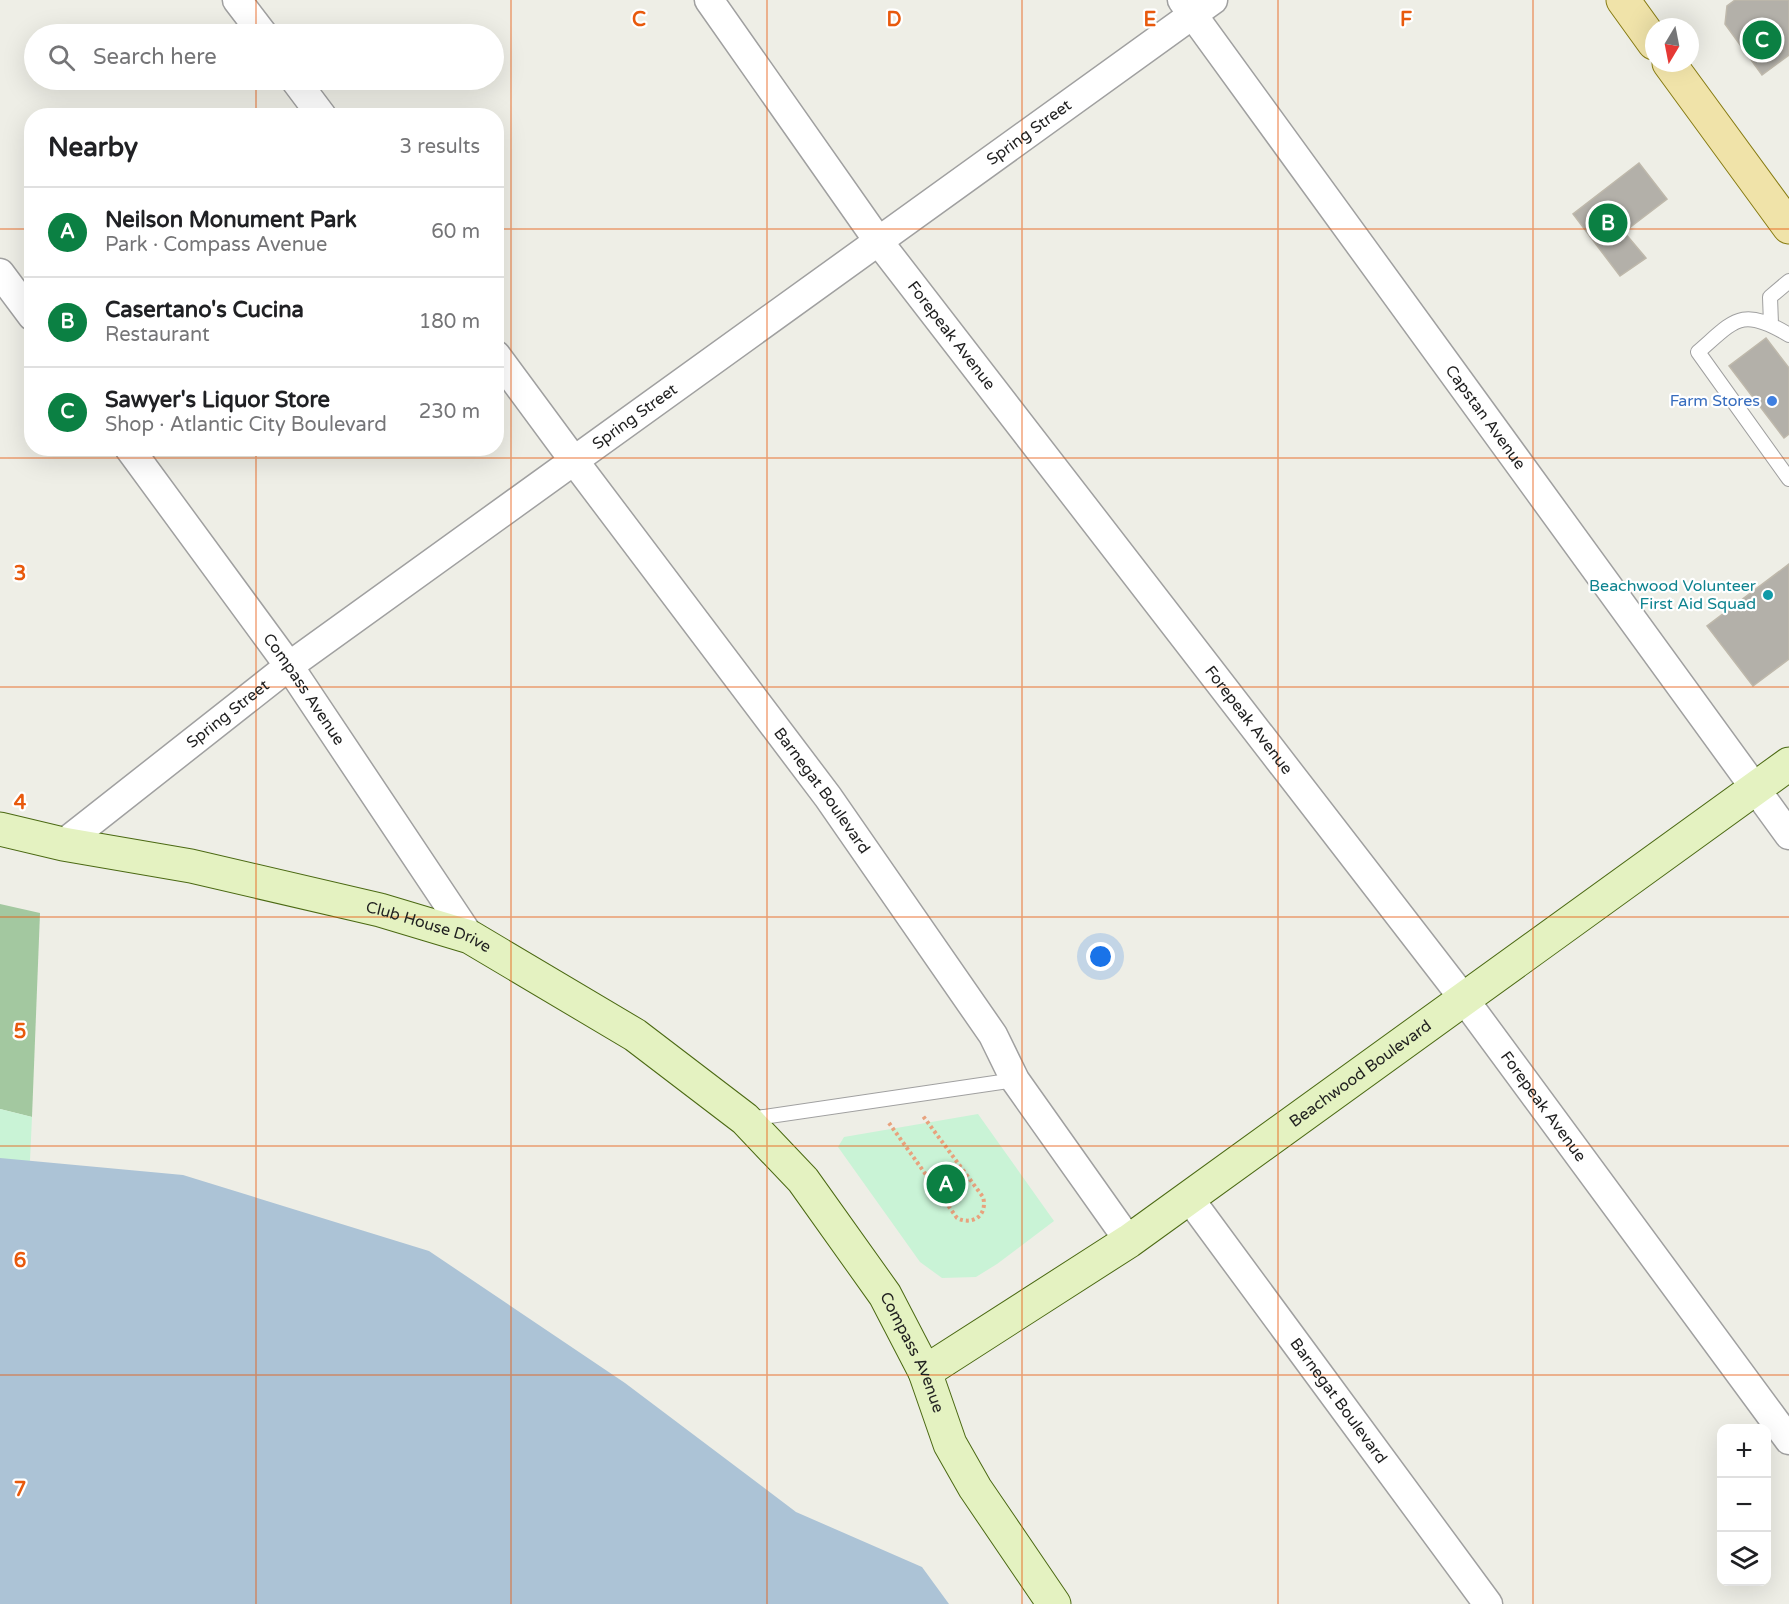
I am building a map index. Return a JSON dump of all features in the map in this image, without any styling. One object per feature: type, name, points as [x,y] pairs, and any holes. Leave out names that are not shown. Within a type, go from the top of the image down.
[{"type":"main road","points":[[1623,0],[1645,31]]},
{"type":"main road","points":[[1676,72],[1789,227]]},
{"type":"main road","name":"Beachwood Boulevard","points":[[930,1386],[1789,764]]},
{"type":"main road","name":"Club House Drive","points":[[3,836],[191,866],[380,910],[470,937],[635,1035],[745,1119]]},
{"type":"main road","name":"Compass Avenue","points":[[745,1119],[803,1180],[885,1295],[930,1386],[950,1444],[975,1488],[1054,1604]]},
{"type":"street","points":[[237,0],[255,24]]},
{"type":"street","name":"Forepeak Avenue","points":[[709,0],[879,242],[1464,999],[1789,1440]]},
{"type":"street","name":"Spring Street","points":[[63,844],[289,666],[879,242],[1196,5]]},
{"type":"street","name":"Capstan Avenue","points":[[1196,5],[1789,835]]},
{"type":"street","points":[[303,90],[316,108]]},
{"type":"street","points":[[0,273],[24,305]]},
{"type":"street","name":"Barnegat Boulevard","points":[[504,366],[828,797],[993,1035],[1015,1080],[1129,1241]]},
{"type":"street","name":"Compass Avenue","points":[[135,456],[289,666],[470,937]]},
{"type":"street","name":"Barnegat Boulevard","points":[[1189,1198],[1488,1604]]},
{"type":"lane","points":[[1771,324],[1770,297],[1789,281]]},
{"type":"lane","points":[[1789,335],[1771,324],[1751,318],[1733,321],[1698,352],[1789,479]]},
{"type":"lane","points":[[745,1119],[1015,1080]]},
{"type":"path","points":[[873,1102],[957,1218],[967,1221],[978,1218],[984,1208],[983,1197],[909,1096]]},
{"type":"green space","points":[[0,904],[40,913],[32,1117],[0,1109]]},
{"type":"green space","points":[[0,1109],[32,1117],[30,1161],[0,1168]]},
{"type":"green space","points":[[978,1114],[1054,1221],[976,1277],[942,1278],[920,1262],[838,1147],[844,1137]]},
{"type":"water","points":[[0,1158],[183,1175],[429,1251],[625,1383],[796,1512],[922,1567],[949,1604],[0,1604]]},
{"type":"building","points":[[1735,0],[1789,0],[1789,55],[1762,75],[1725,24],[1727,6]]},
{"type":"building","points":[[1639,163],[1667,199],[1624,232],[1646,258],[1620,276],[1573,214]]},
{"type":"building","name":"Farm Stores","points":[[1766,338],[1789,368],[1789,434],[1784,438],[1729,366]]},
{"type":"building","name":"Beachwood Volunteer First Aid Squad","points":[[1789,564],[1789,659],[1753,686],[1707,626]]},
{"type":"place","name":"Sawyer's Liquor Store","points":[[1762,40]]},
{"type":"place","name":"Casertano's Cucina","points":[[1608,223]]},
{"type":"place","name":"Farm Stores","points":[[1772,401]]},
{"type":"place","name":"Beachwood Volunteer First Aid Squad","points":[[1768,595]]},
{"type":"place","name":"Neilson Monument Park","points":[[946,1184]]}]
